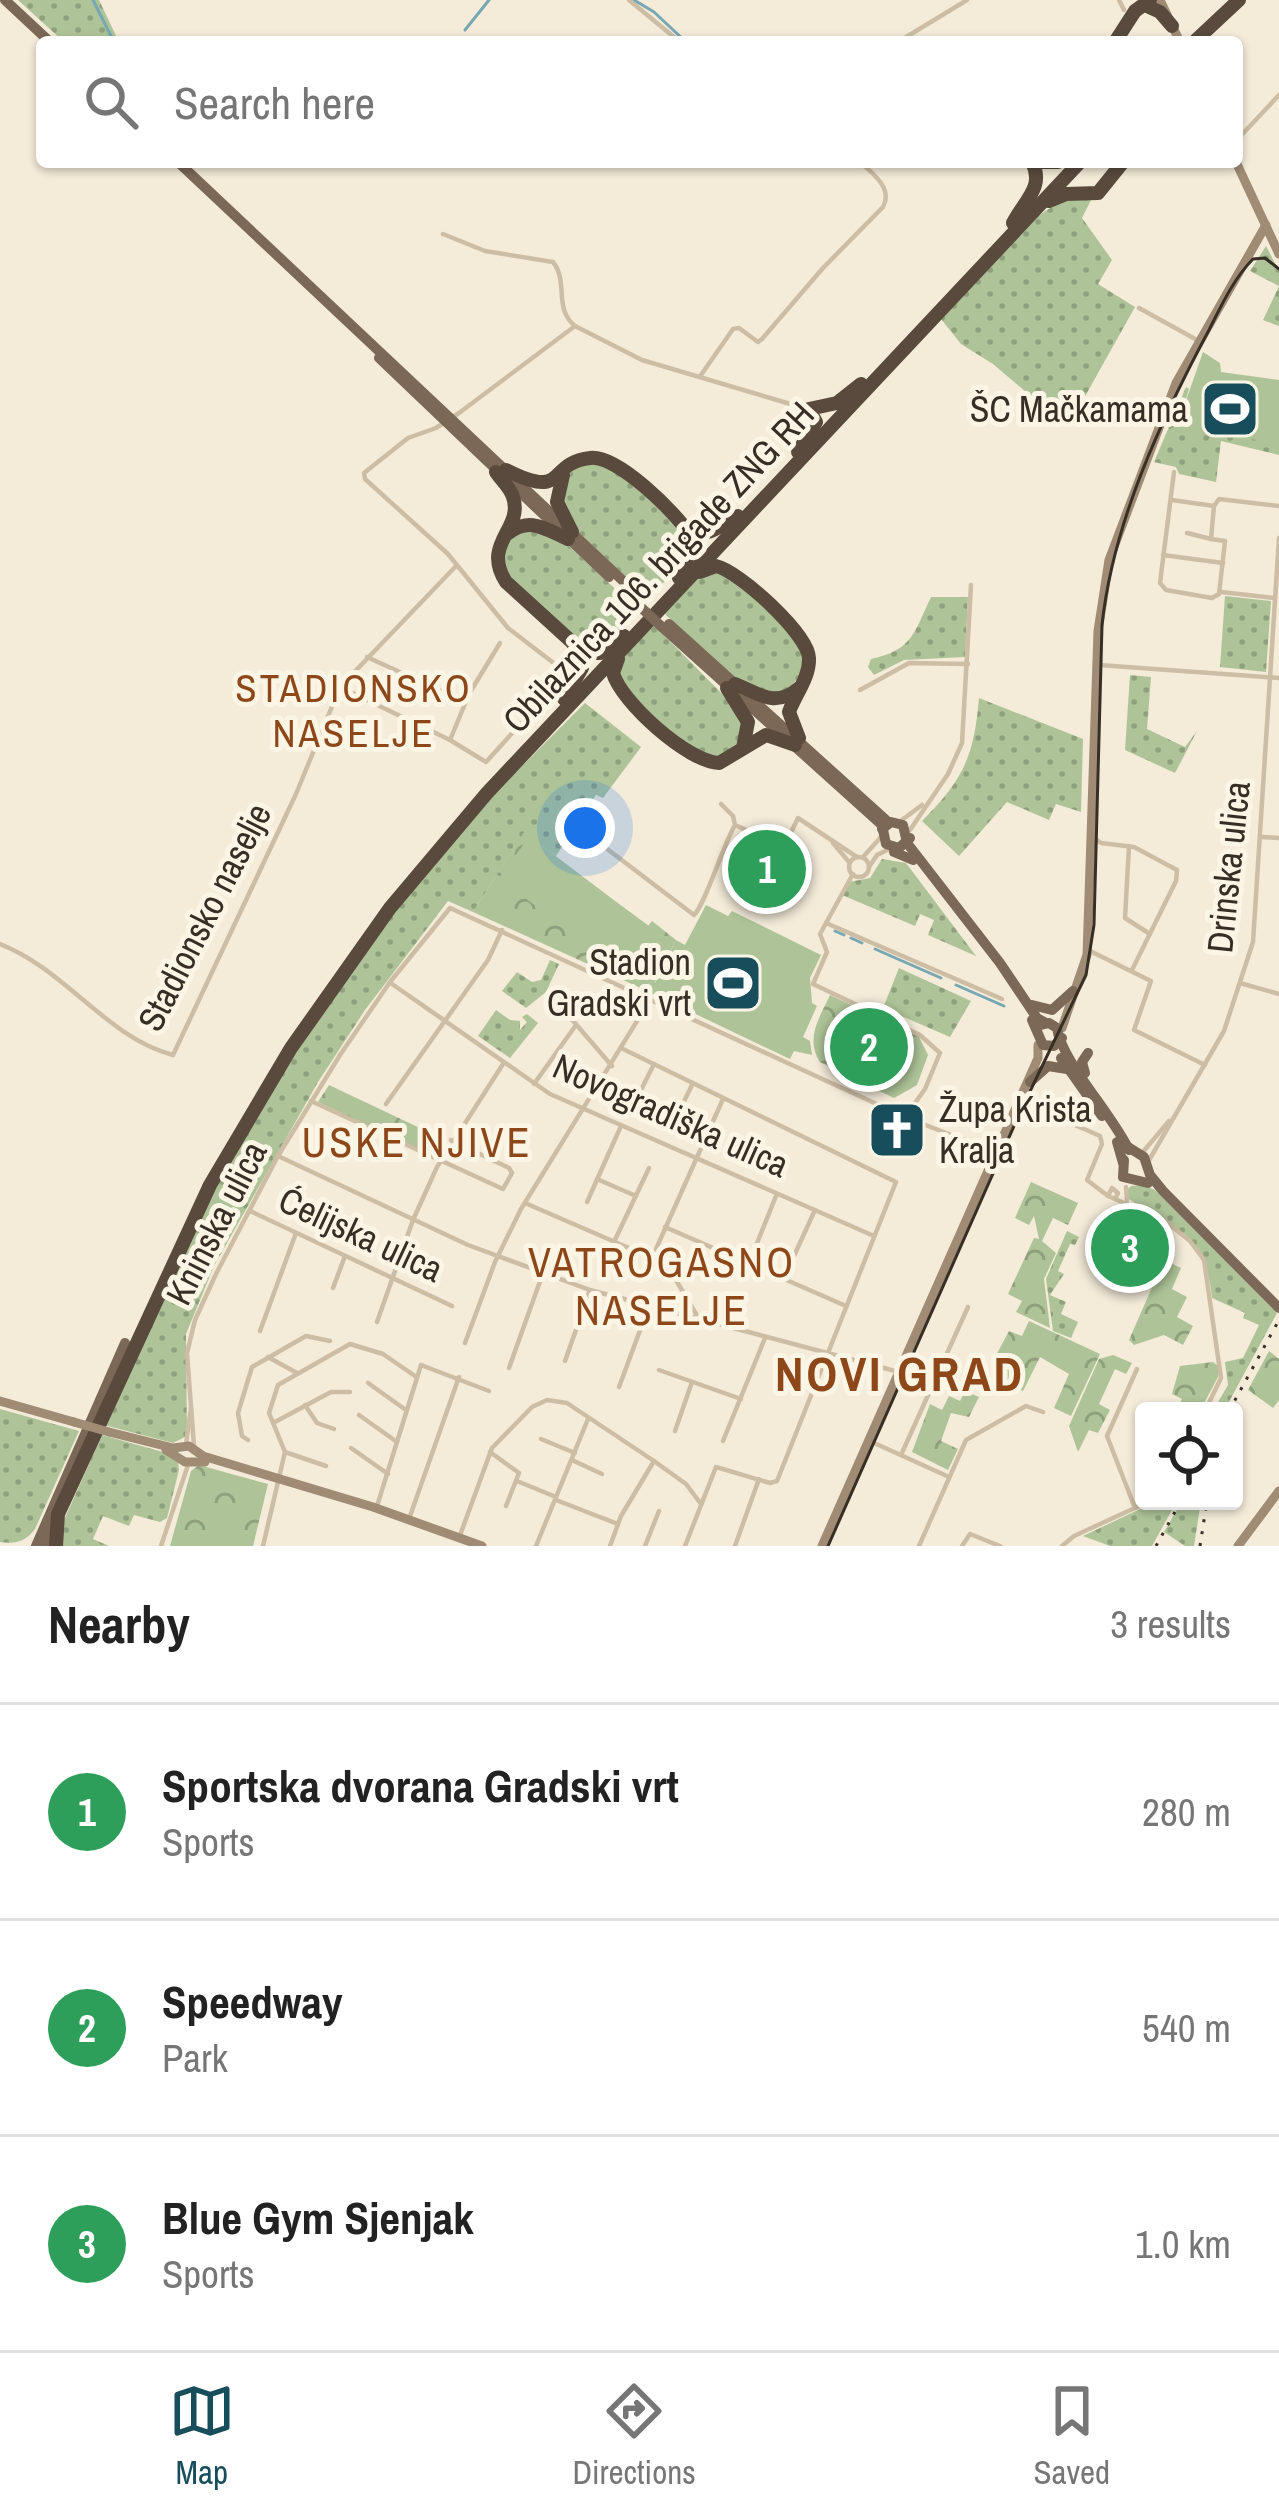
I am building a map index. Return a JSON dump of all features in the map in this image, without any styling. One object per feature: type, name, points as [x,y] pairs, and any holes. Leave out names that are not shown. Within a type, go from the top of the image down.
[{"type":"highway","points":[[1191,36],[1227,0]]},
{"type":"highway","points":[[1192,36],[1239,0]]},
{"type":"highway","points":[[1119,36],[1144,6],[1160,12],[1172,26]]},
{"type":"highway","points":[[1013,223],[1036,185],[1036,168]]},
{"type":"highway","name":"Obilaznica 106. brigade ZNG RH","points":[[740,518],[1064,168]]},
{"type":"highway","name":"Obilaznica 106. brigade ZNG RH","points":[[124,1343],[211,1169],[310,1006],[422,856],[1077,168]]},
{"type":"highway","points":[[1081,168],[1076,180],[1085,196]]},
{"type":"highway","points":[[1035,210],[1061,195],[1085,196],[1103,189],[1119,168]]},
{"type":"highway","points":[[798,452],[816,422],[809,409],[837,403],[861,384]]},
{"type":"highway","points":[[501,471],[534,484],[547,482],[584,458],[609,460],[686,528],[694,552],[682,580]]},
{"type":"highway","points":[[565,470],[557,502],[570,535]]},
{"type":"highway","points":[[501,471],[514,506],[497,553],[503,577],[580,658],[582,668],[568,702]]},
{"type":"highway","points":[[686,528],[712,533],[740,518]]},
{"type":"highway","points":[[627,639],[614,669],[620,690],[681,748],[702,760],[728,760],[766,735],[797,742],[789,712],[809,668],[807,648],[789,624],[732,571],[725,551],[740,518]]},
{"type":"highway","points":[[503,537],[527,524],[570,535]]},
{"type":"highway","points":[[682,580],[712,566],[732,571]]},
{"type":"highway","points":[[571,644],[594,654],[627,639]]},
{"type":"highway","points":[[568,702],[597,686],[620,690]]},
{"type":"highway","points":[[731,686],[776,700],[799,688]]},
{"type":"highway","points":[[731,686],[748,722],[743,748]]},
{"type":"highway","name":"Obilaznica 106. brigade ZNG RH","points":[[52,1518],[189,1226],[291,1048],[428,862],[568,702]]},
{"type":"highway","points":[[52,1518],[56,1546]]},
{"type":"main road","points":[[5,0],[44,36]]},
{"type":"main road","points":[[184,168],[350,324],[389,370],[874,814],[915,857],[1032,1015]]},
{"type":"main road","points":[[874,814],[915,857],[1049,1034],[1136,1168],[1279,1304]]},
{"type":"main road","points":[[1024,1000],[1048,1011],[1073,992]]},
{"type":"main road","points":[[1088,1053],[1082,1065],[1136,1168]]},
{"type":"main road","points":[[1064,1057],[1091,1086]]},
{"type":"main road","points":[[1030,1082],[1051,1065],[1071,1072]]},
{"type":"main road","name":"Obilaznica 106. brigade ZNG RH","points":[[40,1546],[124,1343]]},
{"type":"main road","points":[[23,1546],[52,1518]]},
{"type":"street","points":[[629,0],[673,36]]},
{"type":"street","points":[[908,36],[967,0]]},
{"type":"street","points":[[1119,0],[1144,6]]},
{"type":"street","points":[[1172,26],[1183,36]]},
{"type":"street","points":[[1243,134],[1279,95]]},
{"type":"street","points":[[700,375],[733,329],[739,328],[758,342],[762,339],[887,200],[885,189],[866,168]]},
{"type":"street","points":[[1239,168],[1278,250]]},
{"type":"street","points":[[1018,1100],[1080,983],[1087,950],[1095,843],[1096,664],[1109,560],[1162,414],[1198,341],[1268,230]]},
{"type":"street","points":[[443,234],[485,250],[554,262],[560,271],[561,308],[575,326],[632,356],[743,393],[775,397],[809,409]]},
{"type":"street","points":[[1139,308],[1198,341]]},
{"type":"street","points":[[340,687],[486,762],[565,675],[552,659],[508,628],[458,564],[364,476],[408,438],[447,420],[575,326]]},
{"type":"street","points":[[1174,472],[1162,589],[1212,598],[1220,591],[1225,542],[1187,533]]},
{"type":"street","points":[[1172,500],[1214,506],[1226,498],[1279,506]]},
{"type":"street","points":[[1211,539],[1214,506]]},
{"type":"street","name":"Drinska ulica","points":[[1136,1168],[1174,1117],[1224,1031],[1255,932],[1275,677],[1279,538]]},
{"type":"street","points":[[1163,555],[1223,563]]},
{"type":"street","name":"Stadionsko naselje","points":[[0,944],[31,956],[131,1036],[172,1055],[296,794],[340,687],[458,564]]},
{"type":"street","points":[[854,874],[865,875],[931,797],[962,743],[971,585]]},
{"type":"street","points":[[1220,591],[1275,598]]},
{"type":"street","points":[[450,740],[500,643]]},
{"type":"street","points":[[367,657],[466,702]]},
{"type":"street","points":[[860,689],[909,663],[968,664]]},
{"type":"street","points":[[1096,664],[1275,677]]},
{"type":"street","points":[[850,866],[895,835],[931,797]]},
{"type":"street","points":[[577,826],[694,915],[702,908],[707,882],[734,825],[734,818],[721,804]]},
{"type":"street","points":[[734,825],[784,847],[798,818],[869,867]]},
{"type":"street","points":[[1261,837],[1279,838]]},
{"type":"street","points":[[830,838],[854,874]]},
{"type":"street","points":[[1095,843],[1129,845],[1173,866],[1178,874],[1132,970]]},
{"type":"street","points":[[1129,845],[1125,918],[1150,934]]},
{"type":"street","points":[[854,874],[825,922],[820,937],[826,954],[813,984],[923,1036],[941,1054],[925,1090],[905,1117]]},
{"type":"street","name":"Kninska ulica","points":[[188,1454],[186,1366],[191,1333],[278,1156],[390,982],[450,908],[502,930]]},
{"type":"street","points":[[825,922],[1002,999]]},
{"type":"street","points":[[386,1104],[488,960],[502,930],[905,1117],[995,1152]]},
{"type":"street","points":[[1087,950],[1152,983],[1134,1030],[1205,1066]]},
{"type":"street","points":[[822,1546],[1018,1100],[1073,992],[1087,950]]},
{"type":"street","name":"Novogradiška ulica","points":[[390,982],[534,1084],[874,1237]]},
{"type":"street","points":[[1240,983],[1279,994]]},
{"type":"street","points":[[465,1343],[497,1256],[524,1203],[650,1000]]},
{"type":"street","points":[[562,1008],[612,1066]]},
{"type":"street","points":[[534,1084],[576,1025]]},
{"type":"street","points":[[623,1049],[896,1180],[778,1478],[773,1483],[716,1467],[685,1546]]},
{"type":"street","points":[[377,1322],[439,1162],[504,1063]]},
{"type":"street","points":[[633,1106],[654,1064]]},
{"type":"street","points":[[672,1126],[693,1083]]},
{"type":"street","points":[[652,1258],[724,1097]]},
{"type":"street","points":[[1018,1100],[1100,1136],[1102,1144],[1087,1180],[1170,1224],[1204,1260],[1221,1378],[1209,1402]]},
{"type":"street","points":[[311,1101],[500,1190],[505,1186],[512,1173],[509,1168],[452,1140]]},
{"type":"street","points":[[587,1202],[621,1126]]},
{"type":"street","points":[[278,1156],[413,1220],[590,1290],[899,1372],[932,1385]]},
{"type":"street","points":[[614,1242],[649,1168]]},
{"type":"street","points":[[1114,1193],[1136,1168]]},
{"type":"street","points":[[1114,1193],[1136,1168]]},
{"type":"street","points":[[1128,1203],[1136,1168]]},
{"type":"street","points":[[597,1179],[636,1196]]},
{"type":"street","points":[[749,1263],[778,1193]]},
{"type":"street","points":[[524,1203],[652,1258],[676,1280],[699,1319]]},
{"type":"street","name":"Ćelijska ulica","points":[[248,1210],[452,1306]]},
{"type":"street","name":"Novogradiška ulica","points":[[793,1258],[815,1210]]},
{"type":"street","points":[[665,1227],[846,1306]]},
{"type":"street","points":[[260,1331],[296,1233]]},
{"type":"street","points":[[333,1288],[344,1256]]},
{"type":"street","points":[[509,1368],[543,1273]]},
{"type":"street","points":[[565,1361],[590,1290]]},
{"type":"street","points":[[619,1387],[650,1306]]},
{"type":"street","points":[[901,1455],[968,1306]]},
{"type":"street","points":[[248,1440],[242,1436],[238,1412],[250,1370],[306,1336],[330,1341]]},
{"type":"street","points":[[723,1441],[765,1338]]},
{"type":"street","points":[[263,1546],[285,1452],[269,1413],[274,1389],[352,1344],[383,1354],[416,1376]]},
{"type":"street","points":[[268,1357],[297,1373]]},
{"type":"street","points":[[377,1508],[421,1365],[488,1391]]},
{"type":"street","points":[[1063,1545],[1135,1508],[1107,1436],[1137,1369]]},
{"type":"street","points":[[658,1370],[741,1399]]},
{"type":"street","points":[[409,1520],[459,1377]]},
{"type":"street","points":[[675,1431],[692,1382]]},
{"type":"street","points":[[368,1383],[406,1410]]},
{"type":"street","points":[[273,1423],[337,1390],[350,1392]]},
{"type":"street","name":"Kninska ulica","points":[[188,1454],[190,1396]]},
{"type":"street","points":[[459,1538],[490,1452],[543,1400],[563,1401],[589,1418],[686,1484],[701,1504]]},
{"type":"street","points":[[0,1401],[377,1508],[482,1546]]},
{"type":"street","points":[[305,1405],[317,1423],[334,1429]]},
{"type":"street","points":[[920,1546],[972,1435],[1026,1406],[1043,1412]]},
{"type":"street","points":[[359,1415],[397,1442]]},
{"type":"street","points":[[536,1546],[589,1418]]},
{"type":"street","points":[[541,1439],[602,1474]]},
{"type":"street","points":[[868,1441],[949,1477]]},
{"type":"street","points":[[351,1448],[388,1474]]},
{"type":"street","points":[[285,1452],[326,1466]]},
{"type":"street","points":[[490,1452],[517,1470],[506,1507]]},
{"type":"street","points":[[161,1546],[188,1454]]},
{"type":"street","points":[[610,1546],[654,1462]]},
{"type":"street","points":[[734,1546],[759,1479]]},
{"type":"street","points":[[517,1481],[618,1524]]},
{"type":"street","points":[[1242,1544],[1279,1491]]},
{"type":"street","points":[[645,1546],[659,1510]]},
{"type":"street","points":[[962,1546],[970,1534],[1000,1546]]},
{"type":"green space","points":[[18,0],[99,0],[116,36],[57,36]]},
{"type":"green space","points":[[1092,198],[1082,218],[1112,260],[1098,284],[1135,307],[1079,407],[1065,409],[1060,421],[993,364],[961,344],[941,319],[1020,232],[1055,205]]},
{"type":"green space","points":[[1266,246],[1279,271],[1279,286],[1250,271]]},
{"type":"green space","points":[[1279,286],[1279,326],[1263,320]]},
{"type":"green space","name":"ŠC Mačkamama","points":[[1203,352],[1220,363],[1221,372],[1279,380],[1279,444],[1177,426]]},
{"type":"green space","points":[[1186,387],[1179,421],[1279,434],[1279,455],[1221,441],[1216,482],[1179,474],[1176,467],[1154,462]]},
{"type":"green space","points":[[578,462],[614,465],[689,539],[686,557],[649,599],[571,525],[558,492]]},
{"type":"green space","points":[[519,527],[556,534],[638,610],[605,645],[581,649],[510,582],[499,551]]},
{"type":"green space","points":[[724,569],[798,640],[803,666],[799,677],[781,691],[757,692],[744,686],[662,611],[693,578]]},
{"type":"green space","points":[[1225,596],[1271,601],[1266,672],[1220,667]]},
{"type":"green space","points":[[931,597],[968,597],[965,657],[904,660],[874,675],[868,667],[871,659],[895,651],[910,639]]},
{"type":"green space","points":[[651,622],[741,713],[742,741],[721,758],[697,755],[622,690],[618,661]]},
{"type":"green space","points":[[1130,675],[1151,677],[1147,729],[1185,747],[1197,731],[1175,773],[1125,750]]},
{"type":"green space","points":[[979,698],[1083,739],[1081,812],[1056,804],[1049,820],[1007,802],[959,856],[922,821],[948,793],[964,766]]},
{"type":"green space","points":[[585,703],[641,747],[603,798],[596,795],[556,856],[524,833],[473,912],[448,901],[365,1010],[318,1082],[214,1266],[186,1334],[187,1436],[173,1443],[104,1425],[151,1313],[253,1115],[368,941],[490,798]]},
{"type":"green space","points":[[524,832],[648,926],[652,921],[676,940],[654,984],[649,982],[645,990],[473,912]]},
{"type":"green space","points":[[526,841],[584,884],[557,921],[498,879]]},
{"type":"green space","points":[[882,859],[906,863],[976,956],[928,935],[934,920],[920,914],[915,926],[842,895],[849,882],[870,878]]},
{"type":"green space","points":[[590,883],[649,926],[621,964],[563,921]]},
{"type":"green space","name":"Stadion Gradski vrt","points":[[706,905],[728,916],[732,911],[821,955],[810,978],[812,1003],[817,1006],[803,1037],[810,1041],[812,1055],[794,1051],[790,1059],[645,990],[649,982],[655,983],[676,940],[685,945]]},
{"type":"green space","points":[[550,960],[559,964],[546,992],[526,1008],[502,991],[517,972],[532,982],[541,980]]},
{"type":"green space","points":[[899,968],[971,1001],[950,1037],[883,1008]]},
{"type":"green space","points":[[830,995],[919,1037],[928,1055],[917,1085],[894,1098],[820,1062],[814,1037]]},
{"type":"green space","points":[[496,1010],[520,1021],[520,1030],[527,1014],[538,1023],[510,1058],[478,1036]]},
{"type":"green space","points":[[856,1021],[912,1046],[895,1082],[840,1056]]},
{"type":"green space","points":[[329,1085],[443,1139],[434,1157],[318,1102]]},
{"type":"green space","points":[[1031,1182],[1078,1203],[1068,1225],[1053,1218],[1042,1241],[1056,1253],[1044,1279],[1050,1328],[1016,1312],[1022,1301],[1008,1294],[1034,1238],[1039,1239],[1034,1216],[1029,1225],[1015,1218]]},
{"type":"green space","points":[[1131,1186],[1155,1190],[1277,1313],[1229,1402],[1218,1402],[1228,1385],[1225,1362],[1243,1358],[1259,1325],[1212,1298],[1195,1248],[1129,1199]]},
{"type":"green space","points":[[1067,1231],[1079,1237],[1075,1245],[1070,1244],[1058,1271],[1064,1274],[1050,1295],[1066,1302],[1061,1314],[1078,1322],[1071,1338],[1053,1331],[1046,1279]]},
{"type":"green space","points":[[1164,1260],[1181,1268],[1172,1289],[1187,1297],[1177,1317],[1193,1326],[1183,1345],[1164,1335],[1134,1345],[1129,1340]]},
{"type":"green space","points":[[1029,1321],[1100,1354],[1071,1416],[1054,1408],[1069,1374],[1040,1357],[1023,1391],[1000,1381],[1006,1368],[993,1361],[1009,1331],[1022,1336]]},
{"type":"green space","points":[[1269,1351],[1279,1359],[1279,1400],[1273,1408],[1248,1390]]},
{"type":"green space","points":[[1113,1355],[1132,1363],[1126,1374],[1115,1369],[1099,1404],[1110,1410],[1098,1433],[1089,1430],[1078,1452],[1069,1426],[1099,1359]]},
{"type":"green space","points":[[1213,1362],[1219,1367],[1205,1402],[1180,1402],[1172,1394],[1180,1366]]},
{"type":"green space","points":[[965,1391],[979,1397],[969,1417],[951,1413],[941,1441],[958,1449],[948,1470],[912,1452],[930,1404],[942,1410],[949,1396],[960,1401]]},
{"type":"green space","points":[[0,1409],[79,1431],[35,1529],[15,1542],[0,1542]]},
{"type":"green space","points":[[102,1435],[163,1452],[178,1461],[167,1518],[160,1522],[134,1515],[129,1526],[103,1516],[93,1539],[109,1546],[62,1546],[60,1529]]},
{"type":"green space","points":[[199,1465],[268,1484],[253,1546],[170,1546],[191,1471]]},
{"type":"green space","points":[[1138,1510],[1172,1510],[1152,1546],[1110,1546],[1083,1536]]},
{"type":"green space","points":[[1177,1510],[1200,1510],[1194,1546],[1185,1546],[1164,1532]]},
{"type":"waterway","points":[[93,0],[111,36]]},
{"type":"waterway","points":[[465,30],[489,0]]},
{"type":"waterway","points":[[634,0],[680,36]]},
{"type":"waterway","points":[[835,931],[844,935]]},
{"type":"waterway","points":[[851,938],[862,943]]},
{"type":"waterway","points":[[875,949],[941,978]]},
{"type":"waterway","points":[[956,985],[1004,1006]]},
{"type":"tram line","points":[[828,1546],[1086,975],[1094,925],[1102,625],[1128,510],[1174,400],[1234,283],[1253,259],[1265,258],[1279,269]]},
{"type":"railway","points":[[1234,1402],[1279,1320]]},
{"type":"railway","points":[[1156,1546],[1176,1510]]},
{"type":"railway","points":[[1200,1546],[1206,1510]]},
{"type":"place","name":"ŠC Mačkamama","points":[[1230,409]]},
{"type":"place","name":"Sportska dvorana Gradski vrt","points":[[767,869]]},
{"type":"place","name":"Stadion Gradski vrt","points":[[733,983]]},
{"type":"place","name":"Speedway","points":[[869,1047]]},
{"type":"place","name":"Župa Krista Kralja","points":[[897,1130]]},
{"type":"place","name":"Blue Gym Sjenjak","points":[[1130,1248]]},
{"type":"district","name":"STADIONSKO NASELJE","points":[[354,710]]},
{"type":"district","name":"USKE NJIVE","points":[[417,1142]]},
{"type":"district","name":"VATROGASNO NASELJE","points":[[662,1286]]},
{"type":"district","name":"NOVI GRAD","points":[[900,1374]]}]
